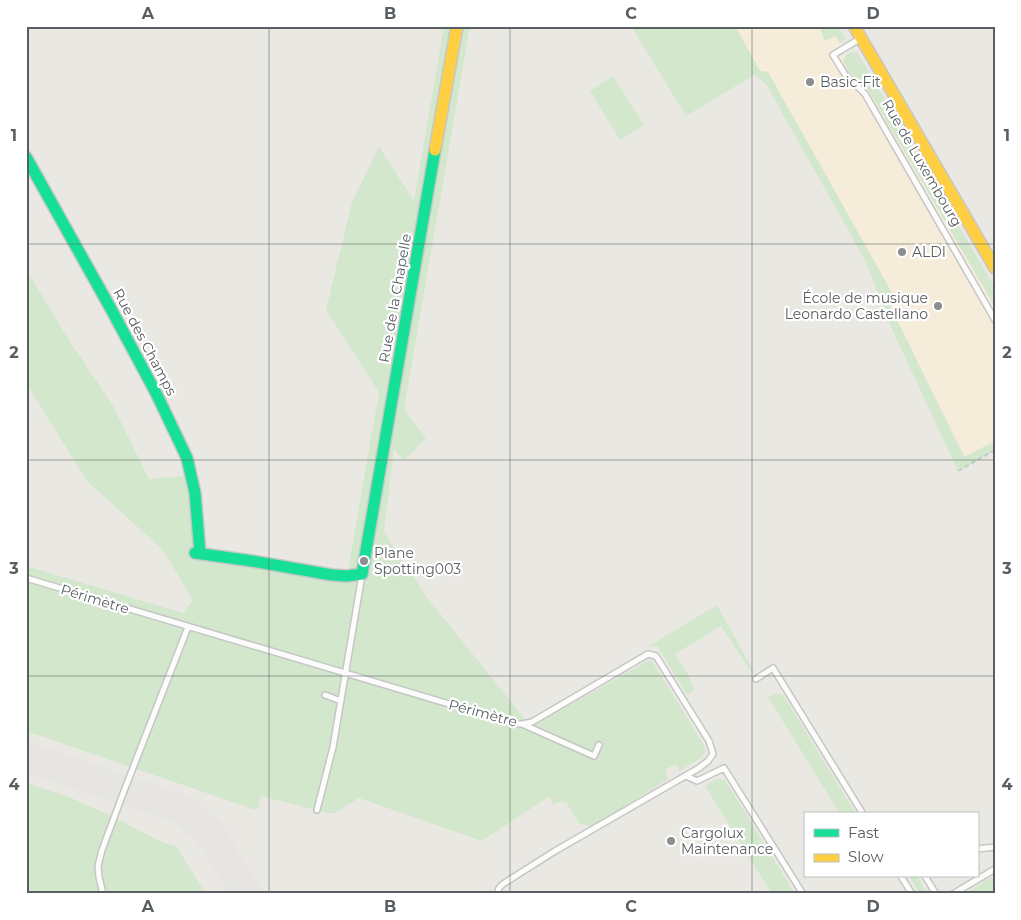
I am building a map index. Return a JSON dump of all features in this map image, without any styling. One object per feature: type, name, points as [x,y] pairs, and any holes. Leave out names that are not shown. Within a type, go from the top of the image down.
[{"type":"street","name":"Rue de la Chapelle","points":[[362,574],[457,26]]},
{"type":"street","name":"Rue de Luxembourg","points":[[854,26],[995,268]]},
{"type":"street","name":"Rue des Champs","points":[[26,157],[116,317],[188,458],[195,493],[198,553],[332,575],[362,574]]},
{"type":"lane","name":"Rue de Luxembourg","points":[[861,38],[833,55],[846,76],[868,99],[995,320]]},
{"type":"lane","points":[[317,810],[333,747],[362,574]]},
{"type":"lane","name":"Périmètre","points":[[26,578],[516,724],[532,722],[648,654],[656,656],[709,741],[713,754],[708,761],[686,776],[555,851],[503,884],[497,894]]},
{"type":"lane","points":[[103,894],[98,866],[102,850],[188,627]]},
{"type":"lane","points":[[756,679],[772,668],[862,812]]},
{"type":"lane","points":[[325,696],[341,701]]},
{"type":"lane","points":[[522,724],[594,756],[599,745]]},
{"type":"lane","points":[[686,776],[697,781],[724,768],[803,894]]},
{"type":"lane","points":[[978,849],[995,847]]},
{"type":"lane","points":[[953,894],[995,869]]},
{"type":"lane","points":[[902,878],[912,894]]},
{"type":"lane","points":[[926,878],[936,894]]},
{"type":"path","points":[[958,471],[995,450]]},
{"type":"shaded area","points":[[735,26],[822,26],[821,31],[825,41],[836,35],[847,54],[843,61],[850,75],[863,81],[995,307],[995,441],[965,457],[886,297],[892,293],[768,72],[760,71]]},
{"type":"green space","points":[[444,26],[470,26],[404,409],[426,438],[404,461],[394,448],[384,532],[426,596],[524,718],[525,730],[648,661],[652,661],[704,745],[705,751],[702,757],[680,771],[675,764],[665,770],[668,779],[591,827],[579,823],[565,801],[553,805],[550,796],[482,841],[359,798],[335,813],[328,813],[261,796],[258,809],[253,809],[26,731],[26,566],[183,613],[193,600],[163,550],[87,481],[26,383],[26,269],[65,334],[112,404],[149,479],[185,476],[171,437],[152,397],[98,296],[26,171],[26,166],[94,283],[165,416],[184,458],[190,484],[195,540],[199,541],[201,553],[210,560],[346,582],[379,392],[326,310],[352,202],[379,147],[414,201]]},
{"type":"green space","points":[[631,26],[735,26],[760,71],[768,72],[892,293],[886,298],[964,457],[995,441],[995,450],[958,471],[891,327],[865,260],[766,84],[754,75],[686,116]]},
{"type":"green space","points":[[822,26],[838,26],[846,39],[840,43],[835,36],[825,41],[821,31]]},
{"type":"green space","points":[[857,52],[995,288],[995,307],[863,81],[850,75],[843,61],[847,54]]},
{"type":"green space","points":[[613,76],[644,125],[620,140],[590,91]]},
{"type":"green space","points":[[717,605],[754,672],[753,674],[721,626],[675,654],[693,685],[694,690],[689,694],[686,693],[658,647],[647,647]]},
{"type":"green space","points":[[776,693],[783,695],[855,812],[839,812],[768,697]]},
{"type":"green space","points":[[717,779],[725,780],[795,894],[772,894],[705,786]]},
{"type":"green space","points":[[26,783],[69,797],[164,843],[176,846],[206,894],[26,894]]},
{"type":"green space","points":[[995,875],[995,894],[965,894]]},
{"type":"green space","points":[[910,878],[918,878],[927,894],[920,894]]},
{"type":"taxiway","points":[[26,757],[185,811],[208,831],[247,894]]},
{"type":"traffic: fast","points":[[195,553],[332,575],[362,574],[435,150]]},
{"type":"traffic: fast","points":[[26,157],[156,393],[187,458],[195,493],[200,553]]},
{"type":"traffic: slow","points":[[435,150],[457,26]]},
{"type":"traffic: slow","points":[[854,26],[995,268]]},
{"type":"place","name":"Basic-Fit","points":[[810,82]]},
{"type":"place","name":"ALDI","points":[[902,252]]},
{"type":"place","name":"École de musique Leonardo Castellano","points":[[938,306]]},
{"type":"place","name":"Plane Spotting003","points":[[364,561]]},
{"type":"place","name":"Cargolux Maintenance","points":[[671,841]]}]
